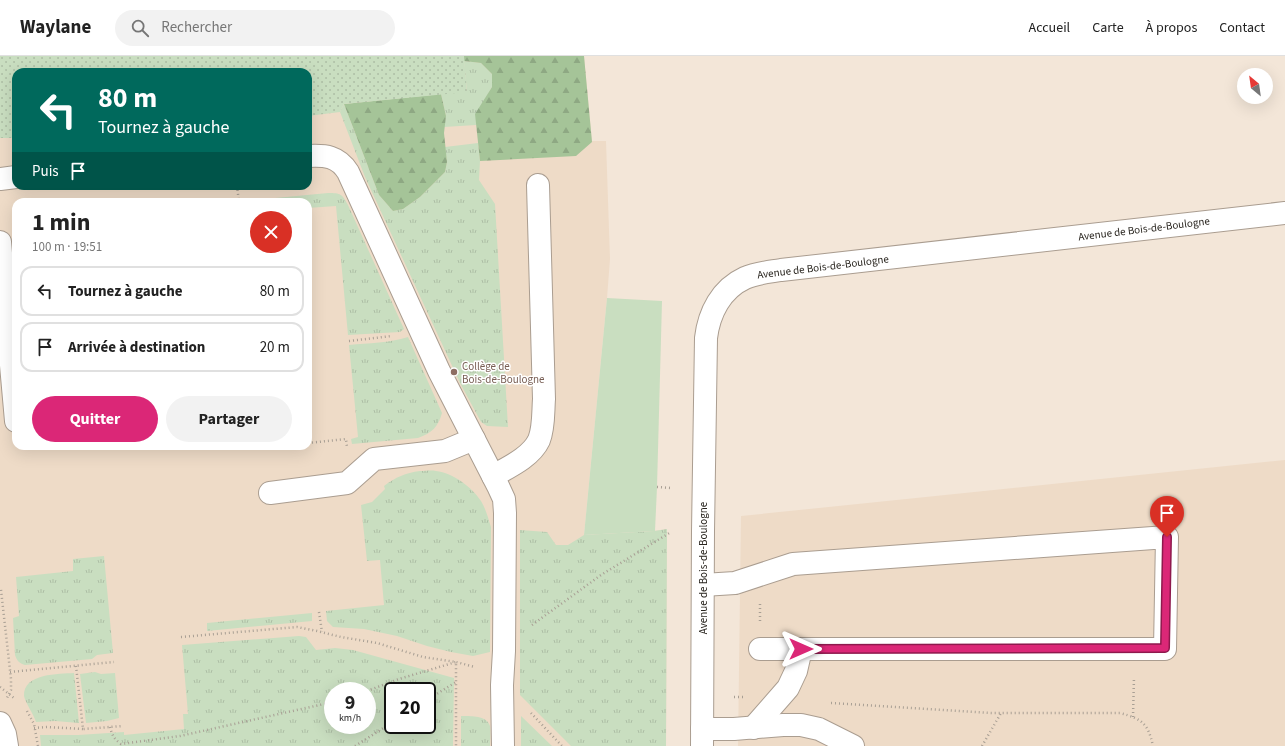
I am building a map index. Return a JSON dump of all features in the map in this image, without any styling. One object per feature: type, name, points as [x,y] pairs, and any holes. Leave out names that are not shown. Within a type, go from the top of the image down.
[{"type":"street","points":[[312,156],[326,156],[337,160],[343,164],[348,172],[439,371],[504,499],[504,651],[502,685],[503,746]]},
{"type":"street","points":[[0,179],[12,178]]},
{"type":"street","points":[[493,476],[516,463],[529,452],[539,439],[542,424],[544,399],[538,185]]},
{"type":"street","name":"Avenue de Bois-de-Boulogne","points":[[702,738],[706,338],[709,322],[715,307],[721,298],[736,283],[745,278],[781,270],[1285,213]]},
{"type":"street","points":[[0,242],[12,377]]},
{"type":"street","points":[[270,493],[346,484],[374,459],[445,451],[474,439]]},
{"type":"street","points":[[703,585],[735,583],[793,564],[1167,537],[1165,648],[760,649]]},
{"type":"street","points":[[753,728],[788,688],[796,671],[801,649]]},
{"type":"street","points":[[0,723],[7,746]]},
{"type":"street","points":[[702,738],[753,728],[801,725],[819,729],[853,746]]},
{"type":"path","points":[[349,341],[396,336]]},
{"type":"path","points":[[312,443],[346,439],[346,446]]},
{"type":"path","points":[[658,487],[671,488]]},
{"type":"path","points":[[527,629],[551,610],[601,575],[670,532]]},
{"type":"path","points":[[760,575],[760,649]]},
{"type":"path","points":[[1,590],[11,690],[6,698]]},
{"type":"path","points":[[319,612],[322,632]]},
{"type":"path","points":[[181,637],[297,627],[377,643],[424,657],[478,667]]},
{"type":"path","points":[[10,672],[114,662]]},
{"type":"path","points":[[456,662],[456,746]]},
{"type":"path","points":[[376,688],[456,662]]},
{"type":"path","points":[[76,666],[83,729]]},
{"type":"path","points":[[436,694],[456,682]]},
{"type":"path","points":[[827,702],[1001,713],[1120,713],[1133,717],[1144,724],[1149,731],[1153,746]]},
{"type":"path","points":[[1133,702],[1133,717]]},
{"type":"path","points":[[110,727],[112,735],[116,741],[121,744],[180,736],[324,704]]},
{"type":"path","points":[[526,708],[562,746]]},
{"type":"path","points":[[982,746],[1001,713]]},
{"type":"path","points":[[34,728],[47,727],[83,729],[123,726]]},
{"type":"path","points":[[354,746],[384,728]]},
{"type":"shaded area","name":"Collège de Bois-de-Boulogne","points":[[0,56],[584,56],[592,141],[606,141],[610,259],[584,535],[667,529],[666,746],[0,746]]},
{"type":"shaded area","points":[[1285,460],[1285,746],[738,746],[741,516]]},
{"type":"green space","points":[[0,56],[464,56],[467,92],[344,104],[340,112],[312,116],[312,68],[12,68],[12,138],[0,138]]},
{"type":"green space","points":[[464,56],[584,56],[592,142],[576,156],[480,161],[475,114],[492,87],[492,74],[481,63],[464,61]]},
{"type":"green space","points":[[464,61],[481,63],[492,74],[492,87],[476,114],[476,125],[444,127],[446,116],[441,94],[467,91]]},
{"type":"green space","points":[[441,94],[446,116],[444,133],[447,162],[445,172],[420,197],[403,209],[393,211],[379,195],[344,104]]},
{"type":"green space","points":[[344,104],[379,195],[393,211],[403,209],[420,197],[445,172],[447,162],[445,147],[478,143],[480,161],[479,180],[495,204],[508,427],[487,426],[481,422],[460,383],[365,177],[340,112]]},
{"type":"green space","points":[[336,193],[344,198],[404,329],[400,332],[348,335],[336,206],[312,208],[312,198],[275,198]]},
{"type":"green space","points":[[607,298],[662,301],[655,531],[584,535]]},
{"type":"green space","points":[[408,337],[442,413],[439,422],[431,432],[418,438],[352,444],[351,439],[358,437],[349,345],[386,342]]},
{"type":"green space","points":[[420,471],[442,472],[462,482],[473,491],[486,510],[491,527],[490,652],[473,656],[451,652],[397,636],[364,629],[333,627],[327,621],[326,611],[384,605],[380,560],[367,561],[361,505],[372,502],[385,489],[384,486],[393,480],[405,474]]},
{"type":"green space","points":[[667,529],[666,746],[571,746],[520,695],[520,530],[547,532],[556,545],[568,545],[584,535]]},
{"type":"green space","points":[[104,556],[113,653],[97,655],[92,659],[25,665],[20,663],[15,655],[13,618],[19,616],[16,577],[73,571],[73,559]]},
{"type":"green space","points":[[312,613],[312,621],[207,631],[207,623]]},
{"type":"green space","points":[[299,636],[306,637],[316,650],[335,648],[353,650],[454,678],[453,746],[41,746],[40,735],[78,735],[124,732],[124,735],[184,729],[183,714],[188,714],[182,645]]},
{"type":"green space","points":[[95,672],[101,674],[115,673],[119,718],[86,723],[80,674]]},
{"type":"green space","points":[[74,673],[79,723],[55,721],[36,722],[24,696],[25,688],[35,679],[43,676]]},
{"type":"green space","points":[[461,716],[482,718],[488,722],[490,726],[490,746],[461,746]]},
{"type":"green space","points":[[521,716],[552,746],[521,746]]},
{"type":"place","name":"Collège de Bois-de-Boulogne","points":[[454,372]]},
{"type":"route","points":[[801,649],[1165,648],[1167,537]]}]
